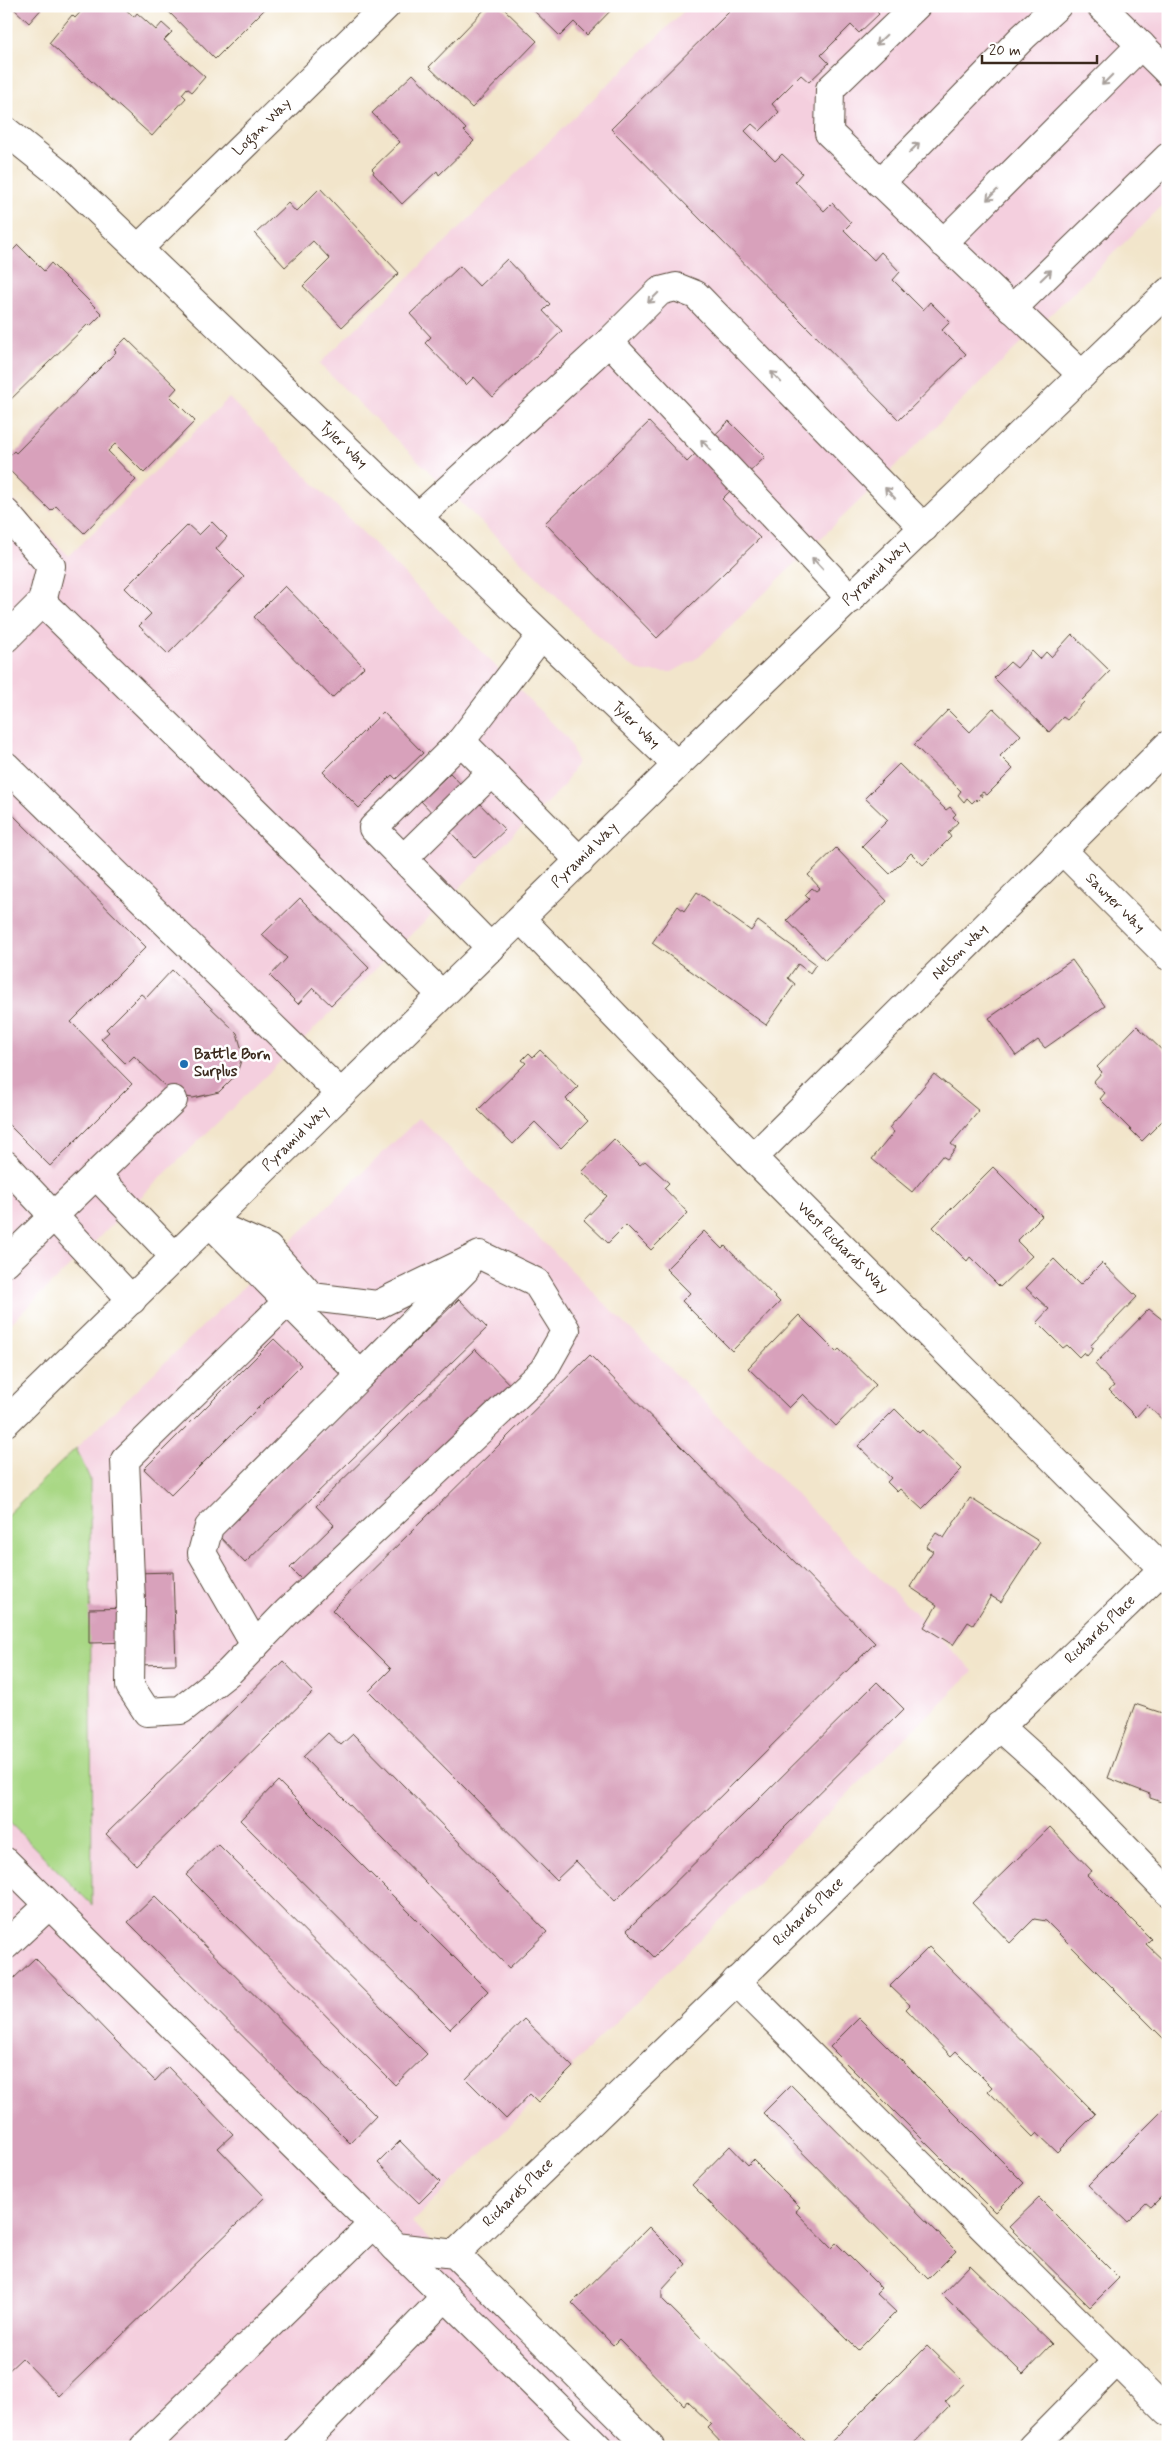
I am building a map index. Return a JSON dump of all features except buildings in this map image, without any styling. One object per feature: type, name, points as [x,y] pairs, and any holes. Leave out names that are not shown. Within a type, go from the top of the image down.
[{"type":"street","name":"Logan Way","points":[[138,249],[386,6]]},
{"type":"street","points":[[916,6],[830,89],[828,133],[1082,375]]},
{"type":"street","points":[[880,183],[1023,37],[1057,6]]},
{"type":"street","points":[[1101,6],[1168,72]]},
{"type":"street","points":[[943,243],[1141,45]]},
{"type":"street","name":"Tyler Way","points":[[6,131],[61,175],[677,765]]},
{"type":"street","points":[[1012,309],[1168,156]]},
{"type":"street","points":[[418,517],[609,342],[660,291],[676,287],[696,294],[924,528]]},
{"type":"street","name":"Pyramid Way","points":[[6,1422],[677,765],[1168,292]]},
{"type":"street","points":[[609,342],[850,599]]},
{"type":"street","points":[[6,513],[51,566],[42,602],[6,638]]},
{"type":"street","points":[[42,602],[442,995]]},
{"type":"street","points":[[491,948],[372,828],[461,741],[542,636]]},
{"type":"street","points":[[461,741],[580,861]]},
{"type":"street","name":"Nelson Way","points":[[753,1158],[1168,745]]},
{"type":"street","points":[[6,766],[341,1094]]},
{"type":"street","points":[[403,859],[492,772]]},
{"type":"street","name":"Sawyer Way","points":[[1062,850],[1168,956]]},
{"type":"street","name":"West Richards Way","points":[[521,919],[753,1158],[1165,1571]]},
{"type":"street","points":[[6,1262],[173,1100]]},
{"type":"street","points":[[6,1165],[132,1300]]},
{"type":"street","points":[[96,1175],[175,1257]]},
{"type":"street","points":[[210,1223],[268,1248],[312,1297],[377,1305],[480,1255]]},
{"type":"street","points":[[210,1223],[361,1375]]},
{"type":"street","points":[[255,1645],[202,1554],[209,1527],[480,1255]]},
{"type":"street","points":[[288,1301],[125,1460],[131,1602],[130,1686],[147,1712],[181,1710],[229,1672],[287,1612],[543,1371],[566,1330],[536,1282],[480,1255]]},
{"type":"street","name":"Richards Place","points":[[455,2254],[999,1726],[1165,1571]]},
{"type":"street","points":[[999,1726],[1058,1779],[1168,1892]]},
{"type":"street","points":[[6,1862],[598,2447]]},
{"type":"street","points":[[6,1945],[48,1905]]},
{"type":"street","points":[[736,1981],[1168,2412]]},
{"type":"street","points":[[144,2447],[373,2224]]},
{"type":"street","points":[[395,2247],[455,2254],[650,2447]]},
{"type":"street","points":[[299,2447],[446,2296]]},
{"type":"street","points":[[1032,2447],[1117,2361]]},
{"type":"shaded area","points":[[689,6],[1168,6],[1168,200],[699,657],[672,672],[643,672],[623,661],[319,364]]},
{"type":"shaded area","points":[[229,398],[568,739],[577,762],[563,787],[6,1328],[6,493],[69,556]]},
{"type":"shaded area","points":[[419,1118],[973,1671],[412,2222],[467,2280],[635,2447],[6,2447],[6,1819],[92,1904],[90,1479],[76,1448]]},
{"type":"green space","points":[[76,1448],[90,1479],[92,1905],[6,1819],[6,1516]]},
{"type":"place","name":"Battle Born Surplus","points":[[184,1064]]}]
